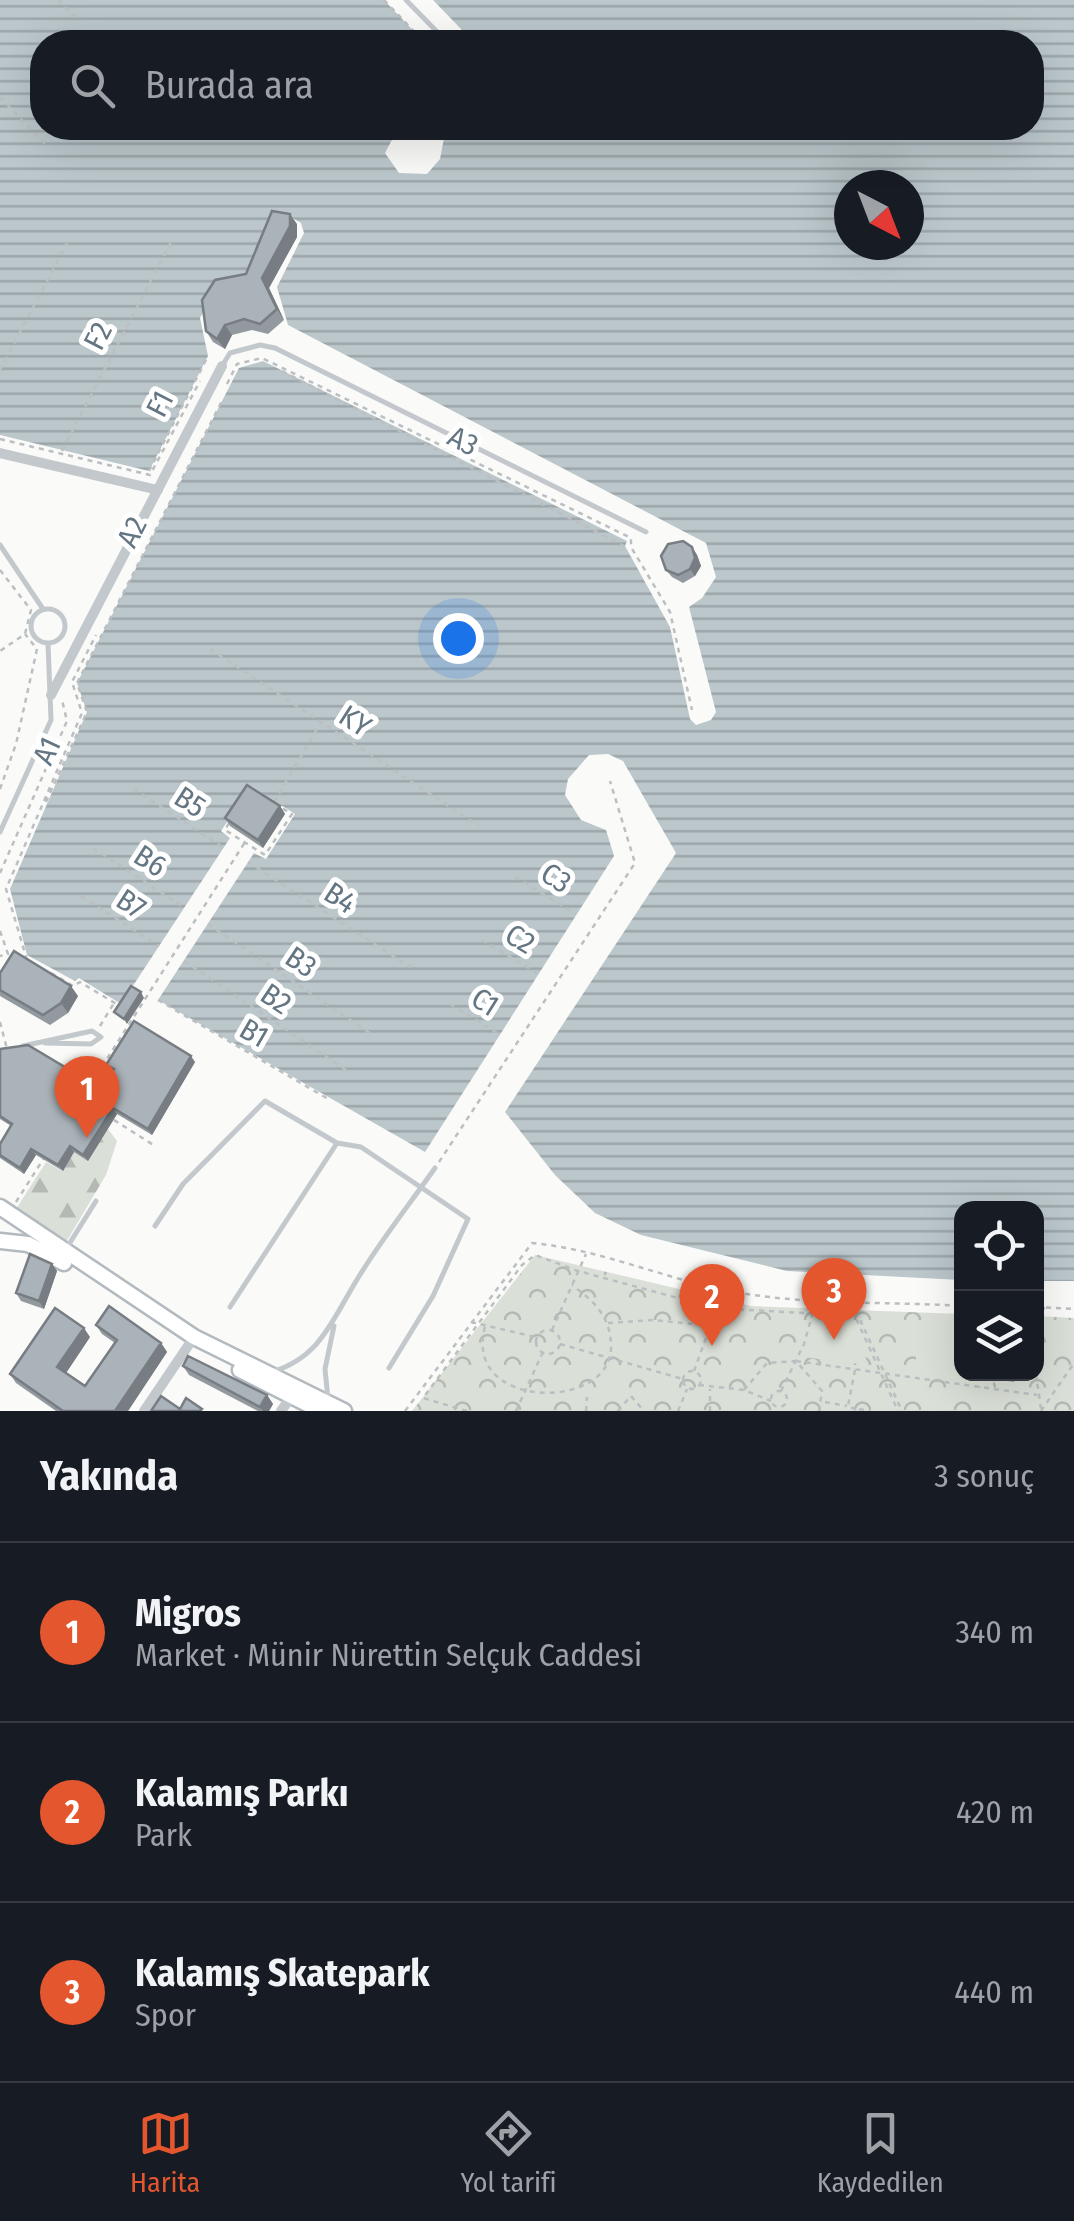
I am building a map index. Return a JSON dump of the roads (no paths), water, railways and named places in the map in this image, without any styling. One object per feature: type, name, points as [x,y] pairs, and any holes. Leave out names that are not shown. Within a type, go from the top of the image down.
[{"type":"street","points":[[51,695],[158,490],[214,360]]},
{"type":"street","points":[[0,453],[158,490]]},
{"type":"street","points":[[6,1210],[194,1337],[268,1373],[325,1407]]},
{"type":"street","points":[[5,1246],[24,1234],[6,1210]]},
{"type":"street","points":[[5,1246],[28,1244],[51,1254],[190,1343],[290,1397],[344,1411]]},
{"type":"street","points":[[144,1411],[190,1343]]},
{"type":"street","points":[[282,1411],[290,1397]]},
{"type":"lane","points":[[406,0],[435,30]]},
{"type":"lane","points":[[214,360],[260,345],[275,348],[646,532]]},
{"type":"lane","points":[[0,545],[44,610],[59,613],[65,622],[60,638],[48,642],[34,636],[31,626],[44,610]]},
{"type":"lane","points":[[0,832],[51,720],[48,642]]},
{"type":"lane","points":[[7,1049],[44,1042],[97,1032],[101,1038],[95,1044],[44,1042]]},
{"type":"lane","points":[[155,1226],[183,1184],[265,1101],[337,1143],[360,1147],[468,1219],[433,1296],[389,1368]]},
{"type":"lane","points":[[230,1306],[337,1143]]},
{"type":"lane","points":[[268,1373],[307,1355],[334,1324],[358,1278],[434,1168]]},
{"type":"lane","points":[[64,1252],[96,1201]]},
{"type":"lane","points":[[325,1407],[325,1370],[334,1324]]},
{"type":"place","name":"Migros","points":[[87,1138]]},
{"type":"place","name":"Kalamış Skatepark","points":[[834,1340]]},
{"type":"place","name":"Kalamış Parkı","points":[[712,1346]]}]
